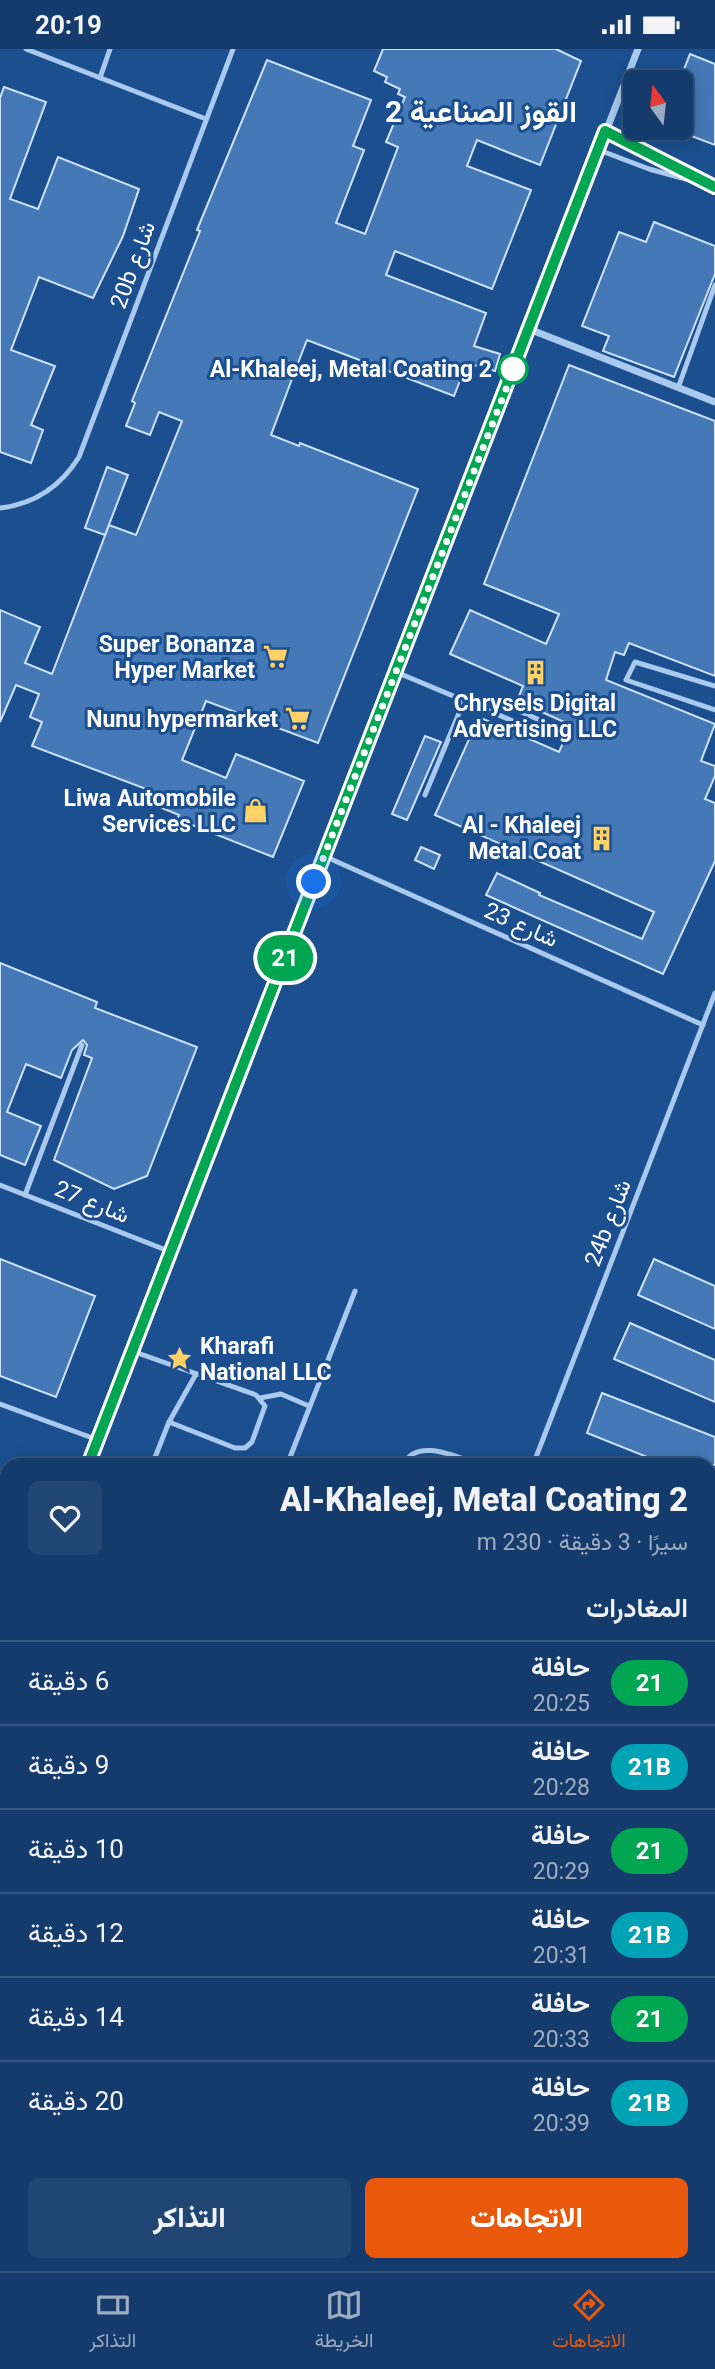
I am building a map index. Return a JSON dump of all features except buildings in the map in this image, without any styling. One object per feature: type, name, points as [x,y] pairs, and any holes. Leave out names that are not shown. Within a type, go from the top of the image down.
[{"type":"street","points":[[91,1458],[638,49]]},
{"type":"street","points":[[529,329],[715,403]]},
{"type":"lane","points":[[26,49],[206,119]]},
{"type":"lane","points":[[100,78],[110,49]]},
{"type":"lane","name":"20b شارع","points":[[0,508],[33,500],[54,486],[72,468],[85,445],[233,49]]},
{"type":"lane","points":[[605,131],[715,187]]},
{"type":"lane","points":[[599,150],[649,169],[701,181]]},
{"type":"lane","points":[[678,388],[715,285]]},
{"type":"lane","points":[[715,687],[635,662],[626,680],[715,711]]},
{"type":"lane","points":[[396,672],[539,732]]},
{"type":"lane","points":[[467,702],[492,699],[544,722]]},
{"type":"lane","points":[[425,795],[467,702]]},
{"type":"lane","name":"شارع 23","points":[[324,856],[703,1025]]},
{"type":"lane","name":"24b شارع","points":[[536,1458],[715,993]]},
{"type":"lane","points":[[25,1195],[82,1045]]},
{"type":"lane","name":"شارع 27","points":[[0,1185],[171,1252]]},
{"type":"lane","points":[[289,1458],[355,1291]]},
{"type":"lane","points":[[132,1351],[260,1398],[281,1394],[309,1406]]},
{"type":"lane","points":[[155,1458],[169,1422],[196,1374]]},
{"type":"lane","points":[[169,1422],[235,1448],[245,1448],[252,1442],[265,1411],[260,1398]]},
{"type":"lane","points":[[0,1404],[98,1440]]},
{"type":"lane","points":[[409,1458],[413,1453],[425,1449],[456,1458]]},
{"type":"bus line","name":"21","points":[[91,1458],[605,131],[715,187]]},
{"type":"place","name":"Al-Khaleej, Metal Coating 2","points":[[513,369]]},
{"type":"place","name":"Super Bonanza Hyper Market","points":[[275,657]]},
{"type":"place","name":"Chrysels Digital Advertising LLC","points":[[535,673]]},
{"type":"place","name":"Nunu hypermarket","points":[[298,719]]},
{"type":"place","name":"Liwa Automobile Services LLC","points":[[256,811]]},
{"type":"place","name":"Al - Khaleej Metal Coat","points":[[601,838]]},
{"type":"place","name":"Kharafi National LLC","points":[[180,1359]]},
{"type":"district","name":"القوز الصناعية 2","points":[[481,111]]},
{"type":"route","points":[[314,882],[515,366],[513,369]]}]
